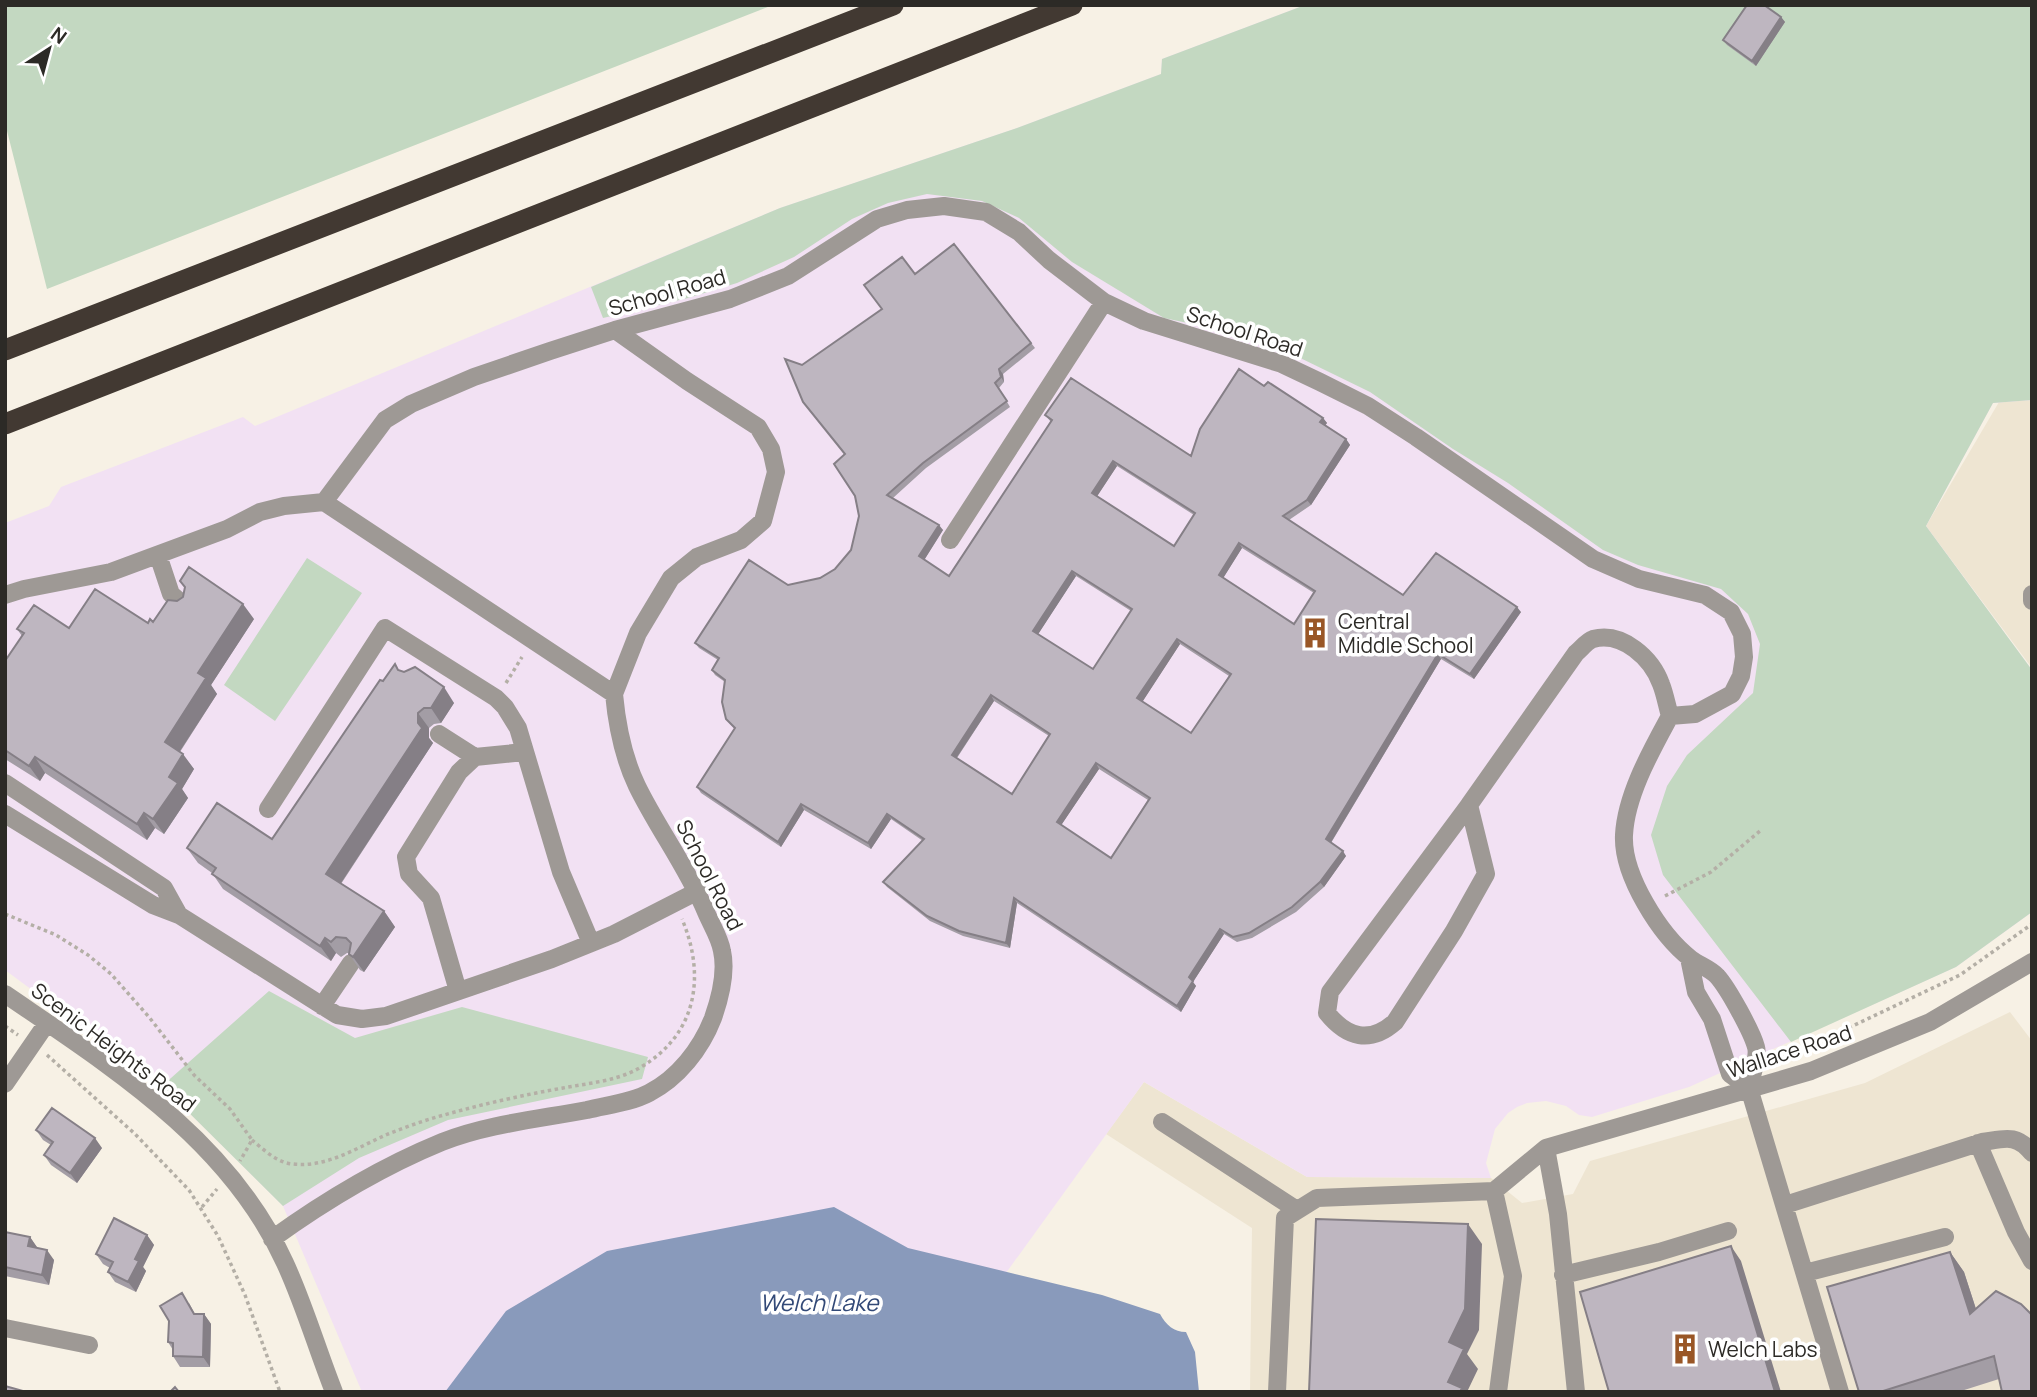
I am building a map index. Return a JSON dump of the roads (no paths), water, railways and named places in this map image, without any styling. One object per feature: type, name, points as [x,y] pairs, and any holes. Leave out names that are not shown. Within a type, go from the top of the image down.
[{"type":"highway","points":[[5,350],[893,5]]},
{"type":"highway","points":[[5,424],[1072,5]]},
{"type":"street","name":"School Road","points":[[324,502],[385,420],[411,404],[474,377],[615,330],[730,299],[788,276],[877,219],[908,210],[944,206],[986,212],[1019,232],[1049,260],[1104,302],[1144,321],[1282,363],[1368,406],[1593,559],[1639,579],[1705,595],[1731,612],[1742,634],[1744,657],[1741,676],[1732,694],[1695,714],[1670,716]]},
{"type":"street","points":[[950,540],[1104,302]]},
{"type":"street","points":[[5,595],[111,572],[227,528],[260,512],[284,506],[324,502],[614,694],[638,633],[671,578],[697,557],[741,540],[763,521],[776,472],[771,449],[758,427],[615,330]]},
{"type":"street","points":[[158,555],[171,594],[185,606]]},
{"type":"street","points":[[2032,594],[2032,601]]},
{"type":"street","points":[[268,809],[385,628],[427,660],[496,698],[505,707],[518,728],[561,872],[592,943]]},
{"type":"street","points":[[1469,805],[1486,874],[1395,1021],[1385,1031],[1370,1036],[1354,1034],[1340,1028],[1327,1013],[1330,992],[1469,805],[1576,653],[1592,639],[1611,639],[1636,648],[1653,667],[1661,683],[1670,716],[1646,760],[1631,804],[1624,835],[1628,870],[1655,919],[1689,958],[1717,975],[1757,1048],[1749,1088],[1840,1392]]},
{"type":"street","name":"School Road","points":[[272,1239],[355,1184],[444,1142],[484,1130],[620,1103],[649,1093],[672,1077],[695,1053],[710,1027],[720,998],[723,950],[698,891],[637,785],[623,748],[614,694]]},
{"type":"street","points":[[439,734],[475,757]]},
{"type":"street","points":[[458,991],[431,898],[409,874],[406,857],[458,772],[475,757],[524,752]]},
{"type":"street","points":[[5,783],[164,888],[178,915]]},
{"type":"street","points":[[5,814],[153,905],[178,915],[337,1015],[362,1018],[386,1016],[552,959],[592,943],[698,891]]},
{"type":"street","points":[[1689,958],[1696,992],[1712,1019],[1730,1074],[1749,1088]]},
{"type":"street","points":[[322,1006],[351,964]]},
{"type":"street","name":"Wallace Road","points":[[1546,1147],[1811,1071],[1930,1022],[2029,970]]},
{"type":"street","name":"Scenic Heights Road","points":[[5,994],[159,1105],[185,1126],[228,1173],[253,1206],[285,1262],[334,1392]]},
{"type":"street","points":[[5,1084],[47,1023]]},
{"type":"street","points":[[1162,1122],[1297,1210]]},
{"type":"street","points":[[1785,1205],[1978,1143],[2012,1138],[2025,1145],[2032,1153]]},
{"type":"street","points":[[1978,1143],[2016,1232],[2032,1261]]},
{"type":"street","points":[[1277,1392],[1285,1218],[1317,1198],[1494,1191],[1546,1147]]},
{"type":"street","points":[[1546,1147],[1558,1214],[1576,1392]]},
{"type":"street","points":[[1494,1191],[1513,1276],[1498,1392]]},
{"type":"street","points":[[1563,1275],[1659,1252],[1728,1231]]},
{"type":"street","points":[[1805,1273],[1945,1237]]},
{"type":"street","points":[[5,1328],[89,1345]]},
{"type":"water","name":"Welch Lake","points":[[834,1207],[908,1248],[1102,1295],[1160,1314],[1171,1327],[1186,1332],[1195,1352],[1199,1392],[445,1392],[506,1311],[607,1251]]},
{"type":"place","name":"Central Middle School","points":[[1315,633]]},
{"type":"place","name":"Welch Labs","points":[[1685,1349]]}]
